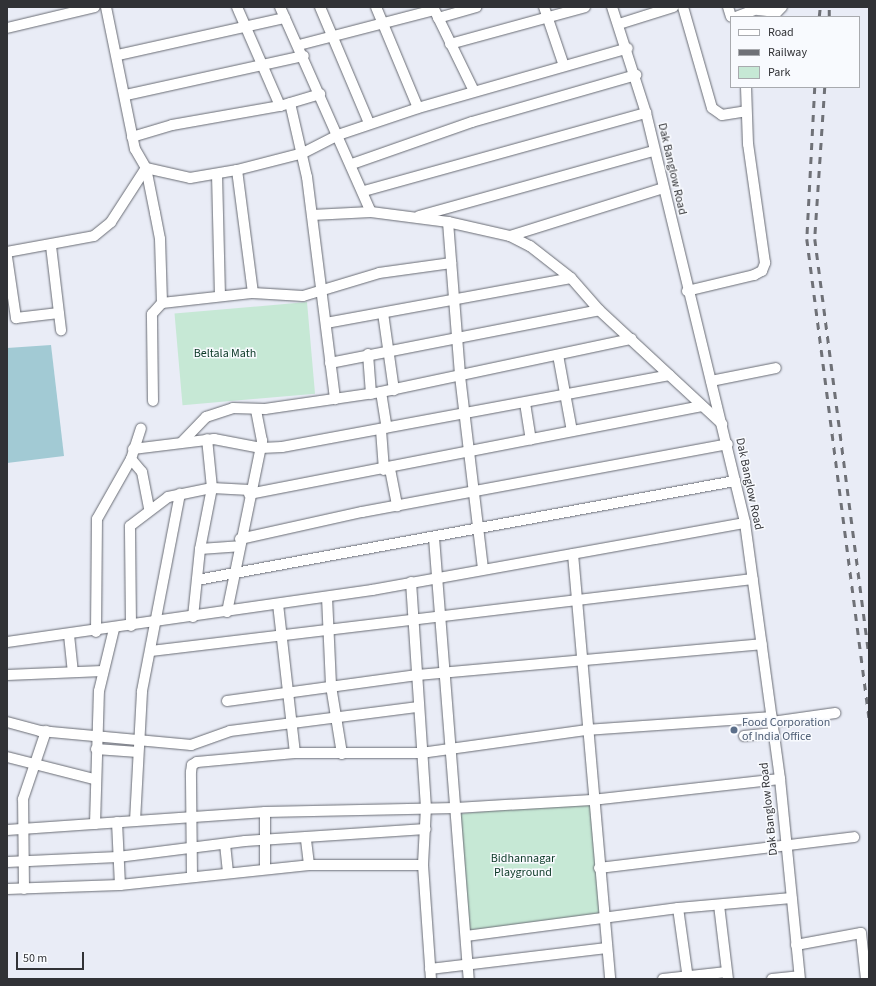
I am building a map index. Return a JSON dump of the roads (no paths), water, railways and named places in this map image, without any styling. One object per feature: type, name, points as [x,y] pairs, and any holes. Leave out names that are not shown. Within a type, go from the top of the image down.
[{"type":"street","points":[[7,28],[95,7]]},
{"type":"street","points":[[106,7],[118,55],[132,137],[146,168],[160,239],[162,303]]},
{"type":"street","points":[[237,7],[248,27],[264,65],[285,104],[302,152],[312,215],[335,398]]},
{"type":"street","points":[[280,7],[299,45],[338,135],[364,190],[371,212]]},
{"type":"street","points":[[320,7],[369,123]]},
{"type":"street","points":[[376,7],[418,108]]},
{"type":"street","points":[[299,45],[435,12],[476,7]]},
{"type":"street","points":[[450,44],[545,11],[585,7]]},
{"type":"street","name":"Dak Banglow Road","points":[[612,7],[628,48],[646,113],[687,291],[728,444],[734,481],[744,523],[780,779],[800,977]]},
{"type":"street","points":[[619,24],[673,7]]},
{"type":"street","points":[[683,7],[712,108],[722,115],[746,111]]},
{"type":"street","points":[[739,16],[760,9],[777,12],[782,7]]},
{"type":"street","points":[[545,11],[564,66]]},
{"type":"street","points":[[435,12],[474,91]]},
{"type":"street","points":[[118,55],[285,18]]},
{"type":"street","points":[[146,168],[190,178],[237,170],[302,152],[338,135],[369,123],[474,91],[628,48]]},
{"type":"street","points":[[126,95],[304,56]]},
{"type":"street","points":[[352,164],[472,122],[636,75]]},
{"type":"street","points":[[687,291],[754,275],[762,271],[764,264],[746,111],[746,88]]},
{"type":"street","points":[[132,137],[195,120],[285,104],[320,94]]},
{"type":"street","points":[[364,190],[646,113]]},
{"type":"street","points":[[415,217],[654,151]]},
{"type":"street","points":[[7,252],[51,246],[94,236],[106,227],[146,168]]},
{"type":"street","points":[[237,170],[253,293]]},
{"type":"street","points":[[217,174],[220,295]]},
{"type":"street","points":[[510,236],[663,188]]},
{"type":"street","points":[[312,215],[371,212],[448,222],[510,236],[551,260],[571,278],[599,310],[700,406],[722,424]]},
{"type":"street","points":[[448,222],[460,376],[483,569]]},
{"type":"street","points":[[51,246],[60,330]]},
{"type":"street","points":[[7,257],[16,318],[58,313]]},
{"type":"street","points":[[153,401],[152,314],[162,303],[220,295],[253,293],[303,296],[320,288],[379,273],[451,263]]},
{"type":"street","points":[[326,323],[571,278]]},
{"type":"street","points":[[330,363],[458,336],[599,310]]},
{"type":"street","points":[[383,313],[394,390]]},
{"type":"street","points":[[182,442],[197,423],[214,413],[233,408],[256,410],[394,390],[631,340]]},
{"type":"street","points":[[368,354],[384,429],[387,469],[397,506]]},
{"type":"street","points":[[558,355],[572,431]]},
{"type":"street","points":[[711,381],[776,368]]},
{"type":"street","points":[[133,449],[207,440],[230,440],[261,448],[384,429],[465,412],[525,403],[669,375]]},
{"type":"street","points":[[525,403],[531,440]]},
{"type":"street","points":[[131,626],[130,526],[149,508],[180,494],[212,488],[250,492],[387,469],[700,406]]},
{"type":"street","points":[[227,612],[239,542],[261,448],[262,434],[256,410]]},
{"type":"street","points":[[96,632],[97,519],[131,459],[133,449],[141,429]]},
{"type":"street","points":[[193,617],[200,549],[212,488],[207,440]]},
{"type":"street","points":[[200,549],[239,542],[397,506],[728,444]]},
{"type":"street","points":[[131,459],[142,472],[149,508]]},
{"type":"street","points":[[197,580],[434,538],[734,481]]},
{"type":"street","points":[[135,821],[138,740],[142,691],[158,622],[180,494]]},
{"type":"street","points":[[7,642],[96,632],[327,597],[744,523]]},
{"type":"street","points":[[434,538],[434,578],[456,808],[469,979]]},
{"type":"street","points":[[573,554],[575,600],[592,800],[610,979]]},
{"type":"street","points":[[151,651],[753,579]]},
{"type":"street","points":[[411,582],[411,619],[417,674],[420,753],[426,807],[423,865],[430,974],[468,965],[606,948]]},
{"type":"street","points":[[327,597],[326,629],[331,686],[342,754]]},
{"type":"street","points":[[278,604],[293,721],[295,753]]},
{"type":"street","points":[[95,824],[94,779],[96,736],[103,671],[114,629]]},
{"type":"street","points":[[69,635],[73,671]]},
{"type":"street","points":[[227,701],[288,691],[417,674],[581,662],[762,644]]},
{"type":"street","points":[[7,675],[73,671],[103,671]]},
{"type":"street","points":[[7,722],[46,731],[191,745],[230,731],[293,721],[418,707]]},
{"type":"street","points":[[192,876],[191,772],[192,765],[197,762],[295,753],[420,753],[587,730],[772,720],[835,713]]},
{"type":"street","points":[[24,889],[20,829],[23,799],[46,731]]},
{"type":"street","points":[[744,736],[774,733]]},
{"type":"street","points":[[96,748],[138,752]]},
{"type":"street","points":[[7,757],[94,779]]},
{"type":"street","points":[[7,830],[265,812],[426,807],[456,808],[592,800],[780,779]]},
{"type":"street","points":[[264,869],[265,812]]},
{"type":"street","points":[[117,822],[120,885]]},
{"type":"street","points":[[7,862],[118,857],[225,844],[306,840],[426,829]]},
{"type":"street","points":[[599,868],[854,837]]},
{"type":"street","points":[[306,840],[309,866]]},
{"type":"street","points":[[225,844],[228,872]]},
{"type":"street","points":[[7,889],[120,885],[228,872],[309,866],[423,865]]},
{"type":"street","points":[[466,936],[678,908],[792,898]]},
{"type":"street","points":[[663,979],[727,976],[719,905]]},
{"type":"street","points":[[678,908],[688,978]]},
{"type":"street","points":[[796,945],[861,932],[866,979]]},
{"type":"street","points":[[772,979],[800,977]]},
{"type":"water","points":[[51,345],[64,456],[7,463],[7,348]]},
{"type":"railway","points":[[819,16],[820,7]]},
{"type":"railway","points":[[829,7],[829,16]]},
{"type":"railway","points":[[815,88],[807,239],[869,719]]},
{"type":"railway","points":[[825,88],[815,239],[869,656]]},
{"type":"place","name":"Food Corporation of India Office","points":[[734,730]]},
{"type":"park label","name":"Beltala Math","points":[[225,354]]},
{"type":"park label","name":"Bidhannagar Playground","points":[[523,866]]}]
